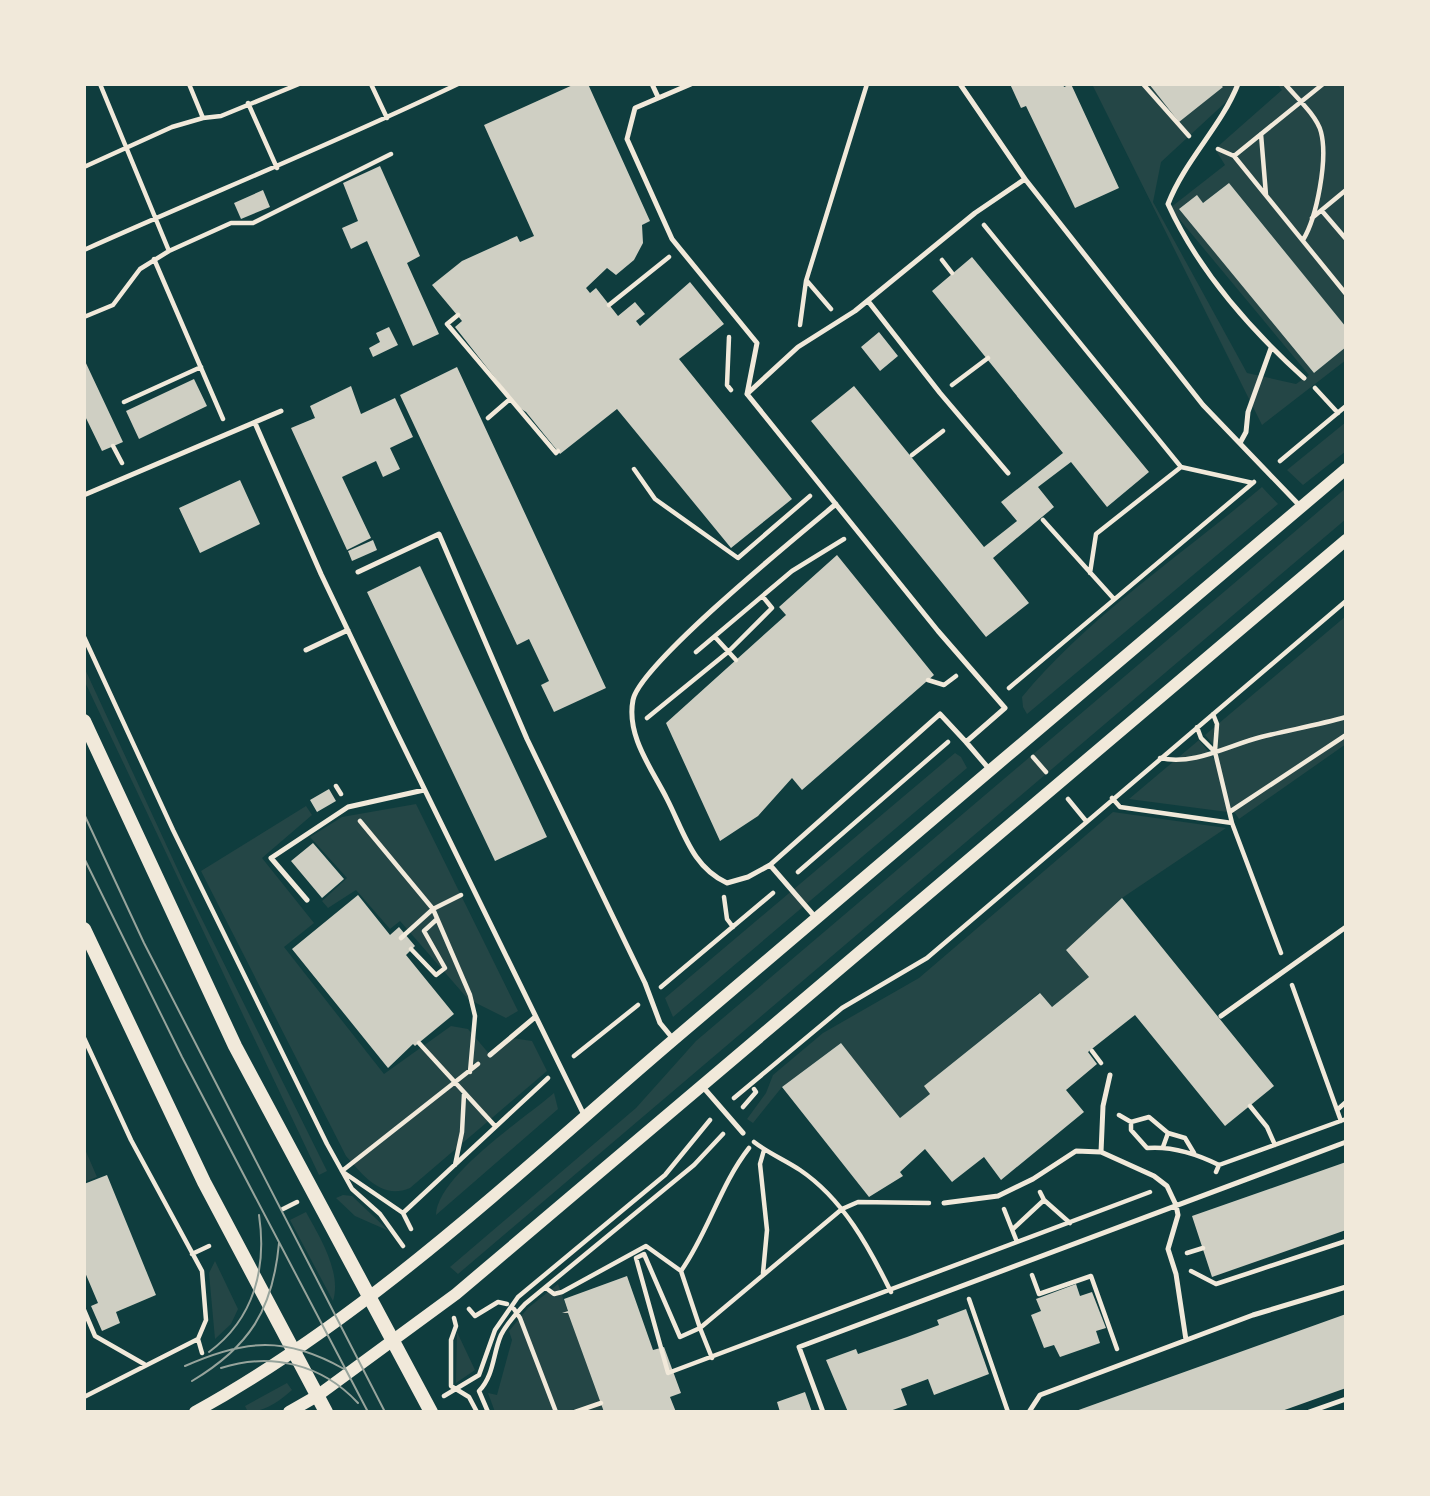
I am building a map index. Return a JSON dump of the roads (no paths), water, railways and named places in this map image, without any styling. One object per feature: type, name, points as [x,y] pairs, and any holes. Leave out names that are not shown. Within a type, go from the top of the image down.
[{"type":"main road","points":[[84,720],[234,1046],[431,1412]]},
{"type":"main road","points":[[84,929],[204,1182],[326,1412]]},
{"type":"street","points":[[195,1412],[295,1352],[369,1299],[586,1118],[674,1040],[1346,469]]},
{"type":"street","points":[[289,1412],[317,1396],[456,1294],[1346,540]]},
{"type":"lane","points":[[652,84],[658,97]]},
{"type":"lane","points":[[691,84],[635,108],[627,139],[672,239],[757,343],[747,394],[1004,708],[966,742]]},
{"type":"lane","points":[[960,84],[1025,179],[1203,405],[1301,507]]},
{"type":"lane","points":[[1238,84],[1179,176],[1168,204],[1191,247],[1271,348],[1304,378]]},
{"type":"lane","points":[[747,394],[798,346],[868,301],[975,213],[1025,179]]},
{"type":"lane","points":[[868,301],[940,393],[1008,473]]},
{"type":"lane","points":[[1240,443],[1271,348]]},
{"type":"lane","points":[[84,495],[281,411]]},
{"type":"lane","points":[[255,423],[348,630],[471,889],[586,1118]]},
{"type":"lane","points":[[836,505],[677,643],[637,687],[632,701],[633,730],[694,857],[710,875],[727,883],[748,877],[770,865],[940,714],[990,771]]},
{"type":"lane","points":[[358,572],[439,534],[527,739],[650,996],[660,1024],[674,1040]]},
{"type":"lane","points":[[306,650],[348,630]]},
{"type":"lane","points":[[307,900],[271,858],[348,807],[424,790]]},
{"type":"lane","points":[[770,865],[817,919]]},
{"type":"lane","points":[[1221,1016],[1346,927]]},
{"type":"lane","points":[[490,1055],[534,1018]]},
{"type":"lane","points":[[1101,1152],[1102,1106],[1110,1074]]},
{"type":"lane","points":[[703,1087],[743,1133]]},
{"type":"lane","points":[[823,1412],[799,1347],[1346,1142]]},
{"type":"lane","points":[[944,1203],[998,1196],[1076,1151],[1101,1152],[1137,1167],[1167,1186],[1176,1205],[1178,1215],[1168,1249],[1176,1274],[1186,1340]]},
{"type":"lane","points":[[1029,1412],[1040,1395],[1253,1315],[1346,1287]]},
{"type":"lane","points":[[1309,1412],[1346,1399]]},
{"type":"tram line","points":[[84,814],[144,943],[385,1412]]},
{"type":"tram line","points":[[84,858],[182,1057],[368,1412]]},
{"type":"tram line","points":[[209,1352],[237,1324],[254,1291],[261,1254],[259,1215]]},
{"type":"tram line","points":[[192,1381],[229,1355],[255,1324],[271,1288],[279,1243]]},
{"type":"tram line","points":[[185,1366],[227,1350],[265,1345],[303,1351],[344,1369]]},
{"type":"tram line","points":[[221,1368],[258,1361],[295,1365],[328,1379],[358,1403]]}]
